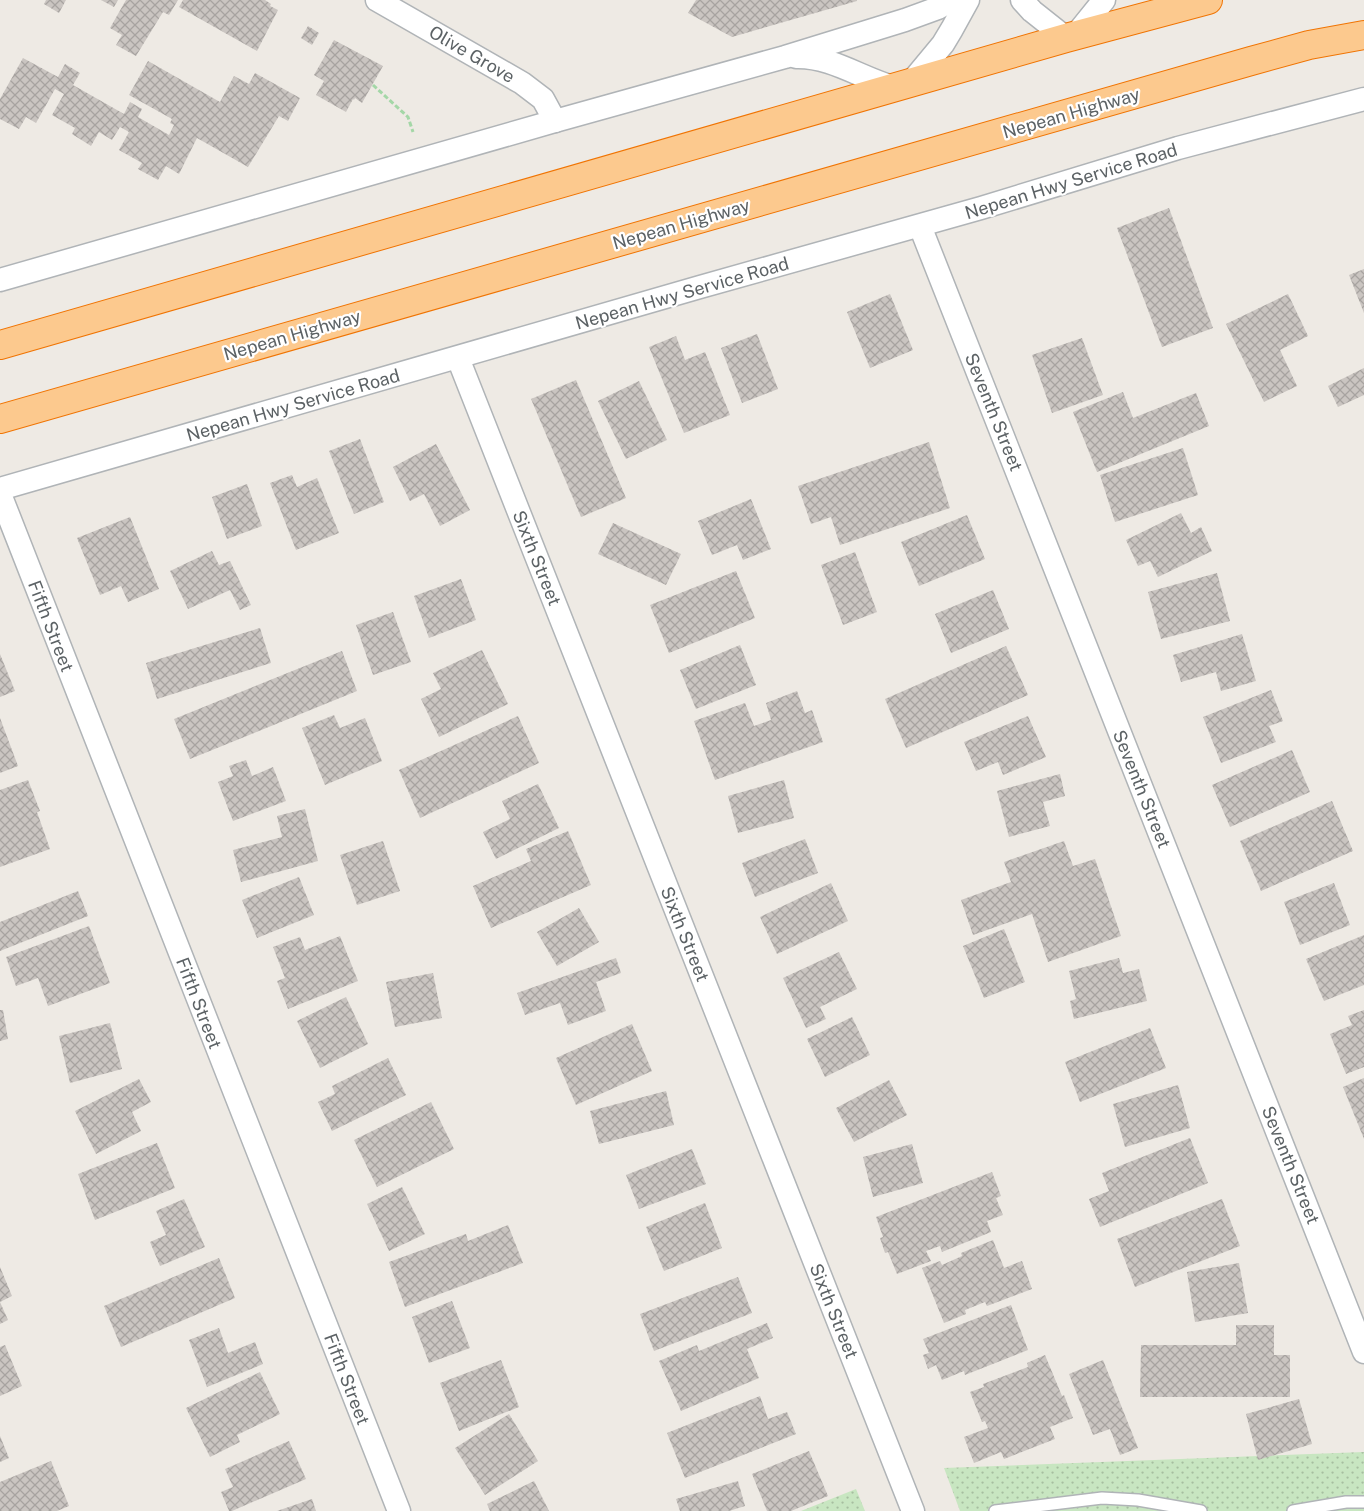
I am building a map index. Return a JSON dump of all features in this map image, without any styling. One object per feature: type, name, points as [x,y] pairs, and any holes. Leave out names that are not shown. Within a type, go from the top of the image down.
[{"type":"highway","points":[[0,345],[1071,37],[1208,0]]},
{"type":"highway","name":"Nepean Highway","points":[[0,419],[1309,44],[1364,35]]},
{"type":"street","name":"Olive Grove","points":[[377,0],[522,83],[543,99],[555,121]]},
{"type":"street","points":[[0,280],[785,57],[905,20],[938,8],[952,0]]},
{"type":"street","points":[[785,57],[804,56],[830,62],[873,82],[902,86],[948,36],[968,0]]},
{"type":"street","points":[[1022,0],[1032,11],[1071,37],[1104,0]]},
{"type":"street","name":"Nepean Hwy Service Road","points":[[0,489],[700,287],[920,226],[1178,148],[1364,99]]},
{"type":"street","name":"Seventh Street","points":[[920,226],[1364,1352]]},
{"type":"street","name":"Sixth Street","points":[[458,358],[913,1511]]},
{"type":"street","name":"Fifth Street","points":[[0,494],[399,1511]]},
{"type":"lane","points":[[994,1511],[1102,1498],[1138,1500],[1200,1511]]},
{"type":"lane","points":[[1293,1511],[1346,1502],[1364,1502]]},
{"type":"path","points":[[373,85],[408,118],[413,132]]},
{"type":"green space","points":[[1364,1452],[1364,1511],[960,1511],[944,1468]]},
{"type":"green space","points":[[856,1489],[865,1511],[801,1511]]},
{"type":"building","points":[[46,0],[66,0],[59,13],[44,4]]},
{"type":"building","points":[[101,0],[118,0],[114,7]]},
{"type":"building","points":[[126,0],[178,0],[169,15],[163,12],[136,56],[116,45],[122,35],[110,28]]},
{"type":"building","points":[[183,0],[265,0],[271,4],[270,6],[278,10],[257,51],[179,7]]},
{"type":"building","points":[[696,0],[857,1],[732,37],[688,13]]},
{"type":"building","points":[[308,26],[319,33],[312,45],[301,38]]},
{"type":"building","points":[[334,40],[383,66],[362,103],[355,98],[353,99],[346,112],[316,95],[324,81],[314,75]]},
{"type":"building","points":[[23,58],[58,77],[65,64],[80,73],[73,85],[124,114],[130,102],[142,109],[138,117],[169,135],[174,125],[170,123],[172,119],[129,95],[148,61],[220,102],[234,76],[249,84],[255,73],[300,98],[288,121],[279,116],[248,167],[197,138],[179,174],[166,166],[158,180],[138,169],[142,163],[119,150],[129,132],[120,127],[112,140],[99,132],[91,146],[72,134],[75,128],[52,115],[64,94],[55,89],[36,123],[26,117],[19,129],[0,119],[0,99]]},
{"type":"building","points":[[1169,208],[1213,328],[1162,347],[1117,228]]},
{"type":"building","points":[[1364,269],[1364,313],[1349,275]]},
{"type":"building","points":[[890,294],[913,350],[870,368],[847,312]]},
{"type":"building","points":[[1288,294],[1308,336],[1280,350],[1297,386],[1264,402],[1226,324]]},
{"type":"building","points":[[757,334],[778,389],[742,403],[721,348]]},
{"type":"building","points":[[676,336],[685,360],[705,352],[730,415],[684,433],[649,347]]},
{"type":"building","points":[[1082,338],[1103,395],[1052,413],[1032,355]]},
{"type":"building","points":[[1364,368],[1364,395],[1338,407],[1328,386]]},
{"type":"building","points":[[576,380],[626,498],[581,517],[531,399]]},
{"type":"building","points":[[639,381],[667,440],[626,459],[598,401]]},
{"type":"building","points":[[1123,392],[1133,418],[1196,393],[1209,426],[1097,472],[1073,412]]},
{"type":"building","points":[[360,439],[384,502],[354,514],[329,451]]},
{"type":"building","points":[[929,442],[950,508],[840,545],[831,517],[811,524],[798,486]]},
{"type":"building","points":[[436,444],[470,510],[440,526],[424,494],[410,501],[393,467]]},
{"type":"building","points":[[1183,448],[1198,495],[1115,522],[1100,475]]},
{"type":"building","points":[[292,475],[297,487],[317,478],[339,533],[296,550],[270,483]]},
{"type":"building","points":[[247,484],[262,526],[227,539],[212,497]]},
{"type":"building","points":[[751,499],[771,549],[743,560],[737,545],[712,555],[698,521]]},
{"type":"building","points":[[1181,513],[1191,533],[1201,527],[1212,551],[1158,577],[1150,561],[1138,566],[1126,540]]},
{"type":"building","points":[[967,515],[985,559],[919,586],[901,542]]},
{"type":"building","points":[[130,517],[159,589],[128,602],[121,586],[100,595],[77,538]]},
{"type":"building","points":[[613,523],[681,554],[666,585],[598,554]]},
{"type":"building","points":[[212,551],[219,565],[230,561],[251,605],[240,610],[230,590],[188,609],[170,571]]},
{"type":"building","points":[[855,552],[877,612],[843,625],[821,565]]},
{"type":"building","points":[[736,571],[755,618],[669,653],[650,605]]},
{"type":"building","points":[[1217,573],[1230,621],[1161,639],[1148,592]]},
{"type":"building","points":[[461,579],[476,620],[429,638],[414,596]]},
{"type":"building","points":[[993,590],[1009,629],[951,653],[935,614]]},
{"type":"building","points":[[393,612],[411,662],[373,675],[356,625]]},
{"type":"building","points":[[260,628],[271,663],[157,699],[146,663]]},
{"type":"building","points":[[1242,634],[1256,681],[1221,691],[1216,672],[1181,682],[1173,655]]},
{"type":"building","points":[[740,645],[756,685],[696,709],[680,670]]},
{"type":"building","points":[[1006,646],[1028,695],[906,748],[885,699]]},
{"type":"building","points":[[482,650],[508,704],[439,737],[421,699],[441,689],[433,673]]},
{"type":"building","points":[[342,651],[357,691],[190,759],[174,719]]},
{"type":"building","points":[[0,654],[15,691],[0,697]]},
{"type":"building","points":[[1271,690],[1283,721],[1269,726],[1276,742],[1221,763],[1203,717]]},
{"type":"building","points":[[797,691],[805,713],[812,710],[823,742],[715,780],[694,721],[745,703],[754,726],[771,720],[766,703]]},
{"type":"building","points":[[334,715],[340,728],[365,718],[382,761],[325,785],[302,728]]},
{"type":"building","points":[[518,716],[539,763],[420,818],[399,770]]},
{"type":"building","points":[[1028,716],[1046,757],[1003,775],[998,762],[976,771],[964,742]]},
{"type":"building","points":[[0,718],[18,766],[0,773]]},
{"type":"building","points":[[1292,750],[1310,792],[1230,827],[1212,785]]},
{"type":"building","points":[[246,760],[252,776],[273,767],[286,801],[233,821],[218,782],[233,776],[229,766]]},
{"type":"building","points":[[1060,774],[1065,796],[1043,802],[1050,826],[1009,837],[997,791]]},
{"type":"building","points":[[28,780],[40,811],[37,812],[50,849],[0,867],[0,790]]},
{"type":"building","points":[[784,780],[794,818],[738,833],[728,796]]},
{"type":"building","points":[[538,784],[559,828],[496,859],[483,832],[510,819],[502,801]]},
{"type":"building","points":[[1332,801],[1353,851],[1261,891],[1240,841]]},
{"type":"building","points":[[305,809],[318,861],[241,882],[233,850],[282,837],[277,816]]},
{"type":"building","points":[[568,831],[591,885],[491,928],[473,886],[531,861],[526,849]]},
{"type":"building","points":[[805,839],[818,873],[755,897],[742,863]]},
{"type":"building","points":[[383,841],[400,891],[357,905],[340,855]]},
{"type":"building","points":[[1064,841],[1073,866],[1095,859],[1121,936],[1048,962],[1032,914],[973,935],[961,900],[1011,882],[1004,862]]},
{"type":"building","points":[[299,877],[314,915],[257,938],[242,900]]},
{"type":"building","points":[[831,883],[848,921],[777,954],[760,917]]},
{"type":"building","points":[[1334,883],[1350,925],[1300,945],[1284,902]]},
{"type":"building","points":[[78,891],[88,916],[0,951],[0,922]]},
{"type":"building","points":[[579,908],[599,942],[557,966],[537,932]]},
{"type":"building","points":[[89,926],[110,983],[48,1006],[38,978],[16,986],[6,957]]},
{"type":"building","points":[[1004,929],[1025,982],[984,998],[963,946]]},
{"type":"building","points":[[1364,935],[1364,985],[1324,1001],[1306,959]]},
{"type":"building","points":[[340,936],[358,981],[288,1009],[277,981],[285,978],[273,947],[300,937],[305,950]]},
{"type":"building","points":[[839,952],[857,989],[820,1007],[826,1019],[806,1028],[783,978]]},
{"type":"building","points":[[616,958],[621,973],[596,982],[606,1011],[568,1025],[560,1003],[525,1015],[517,993]]},
{"type":"building","points":[[1119,958],[1123,973],[1139,969],[1147,1001],[1074,1019],[1070,1001],[1076,999],[1069,971]]},
{"type":"building","points":[[433,973],[442,1018],[395,1027],[386,982]]},
{"type":"building","points":[[346,997],[368,1044],[320,1068],[297,1021]]},
{"type":"building","points":[[0,1010],[3,1010],[8,1039],[0,1041]]},
{"type":"building","points":[[1364,1010],[1364,1067],[1346,1074],[1330,1034],[1352,1025],[1348,1016]]},
{"type":"building","points":[[852,1017],[870,1055],[825,1077],[807,1039]]},
{"type":"building","points":[[110,1023],[122,1069],[70,1083],[59,1036]]},
{"type":"building","points":[[632,1024],[652,1071],[576,1105],[556,1058]]},
{"type":"building","points":[[1150,1028],[1166,1068],[1080,1102],[1065,1062]]},
{"type":"building","points":[[388,1058],[406,1095],[332,1131],[318,1102],[335,1094],[332,1086]]},
{"type":"building","points":[[1364,1078],[1364,1139],[1343,1087]]},
{"type":"building","points":[[139,1079],[151,1102],[132,1112],[141,1131],[96,1154],[75,1111]]},
{"type":"building","points":[[889,1080],[907,1115],[854,1142],[836,1108]]},
{"type":"building","points":[[1178,1085],[1190,1128],[1125,1147],[1113,1104]]},
{"type":"building","points":[[666,1091],[674,1125],[599,1144],[590,1111]]},
{"type":"building","points":[[431,1102],[454,1149],[377,1187],[354,1140]]},
{"type":"building","points":[[1190,1138],[1208,1183],[1100,1227],[1089,1199],[1109,1191],[1102,1173]]},
{"type":"building","points":[[157,1143],[175,1188],[95,1220],[78,1174]]},
{"type":"building","points":[[912,1144],[923,1183],[873,1197],[863,1157]]},
{"type":"building","points":[[692,1149],[706,1184],[639,1209],[626,1175]]},
{"type":"building","points":[[992,1172],[1001,1196],[996,1198],[1003,1215],[987,1221],[991,1232],[942,1252],[940,1246],[926,1251],[931,1261],[897,1274],[888,1252],[885,1253],[880,1238],[883,1237],[876,1217]]},
{"type":"building","points":[[402,1187],[425,1234],[389,1251],[367,1204]]},
{"type":"building","points":[[184,1199],[205,1247],[160,1266],[150,1242],[166,1235],[156,1211]]},
{"type":"building","points":[[1222,1199],[1240,1246],[1135,1287],[1117,1239]]},
{"type":"building","points":[[705,1203],[722,1248],[664,1271],[646,1227]]},
{"type":"building","points":[[508,1225],[523,1263],[405,1307],[389,1262],[466,1234],[468,1241]]},
{"type":"building","points":[[993,1240],[1004,1268],[1022,1261],[1032,1289],[987,1306],[985,1302],[965,1310],[966,1314],[944,1323],[922,1268],[940,1261],[942,1265],[962,1256],[961,1253]]},
{"type":"building","points":[[219,1258],[235,1298],[121,1347],[104,1306]]},
{"type":"building","points":[[1239,1263],[1248,1313],[1195,1322],[1187,1272]]},
{"type":"building","points":[[0,1267],[12,1296],[0,1302]]},
{"type":"building","points":[[738,1277],[752,1313],[654,1351],[640,1314]]},
{"type":"building","points":[[452,1301],[470,1348],[429,1363],[412,1317]]},
{"type":"building","points":[[0,1302],[8,1320],[0,1324]]},
{"type":"building","points":[[1011,1305],[1028,1350],[965,1375],[964,1371],[942,1380],[936,1365],[928,1369],[923,1355],[929,1353],[923,1339]]},
{"type":"building","points":[[767,1323],[773,1338],[747,1349],[759,1378],[681,1411],[659,1361],[697,1345],[699,1351]]},
{"type":"building","points":[[1236,1325],[1274,1325],[1274,1355],[1290,1355],[1290,1397],[1140,1397],[1141,1345],[1236,1345]]},
{"type":"building","points":[[219,1328],[228,1353],[255,1342],[263,1364],[207,1387],[189,1340]]},
{"type":"building","points":[[5,1345],[22,1386],[0,1396],[0,1347]]},
{"type":"building","points":[[1045,1355],[1073,1418],[1050,1427],[1055,1439],[1004,1459],[1001,1452],[974,1463],[964,1437],[988,1428],[985,1421],[982,1422],[970,1392],[984,1387],[983,1384],[1028,1367],[1027,1363]]},
{"type":"building","points":[[501,1360],[519,1407],[459,1431],[440,1383]]},
{"type":"building","points":[[1103,1360],[1138,1448],[1120,1455],[1110,1429],[1093,1435],[1069,1374]]},
{"type":"building","points":[[260,1372],[280,1414],[237,1435],[240,1442],[210,1457],[186,1408]]},
{"type":"building","points":[[760,1396],[768,1419],[787,1412],[796,1434],[685,1478],[667,1433]]},
{"type":"building","points":[[1299,1399],[1312,1444],[1258,1460],[1246,1414]]},
{"type":"building","points":[[509,1414],[538,1461],[485,1495],[455,1448]]},
{"type":"building","points":[[0,1436],[9,1458],[0,1462]]},
{"type":"building","points":[[289,1441],[306,1479],[229,1511],[221,1492],[233,1487],[225,1469]]},
{"type":"building","points":[[809,1451],[828,1496],[791,1511],[767,1511],[752,1474]]},
{"type":"building","points":[[51,1461],[69,1506],[57,1511],[0,1511],[0,1482]]},
{"type":"building","points":[[534,1481],[549,1511],[490,1511],[487,1504]]},
{"type":"building","points":[[738,1481],[745,1506],[729,1511],[680,1511],[676,1499]]},
{"type":"building","points":[[312,1499],[316,1511],[277,1511]]}]
